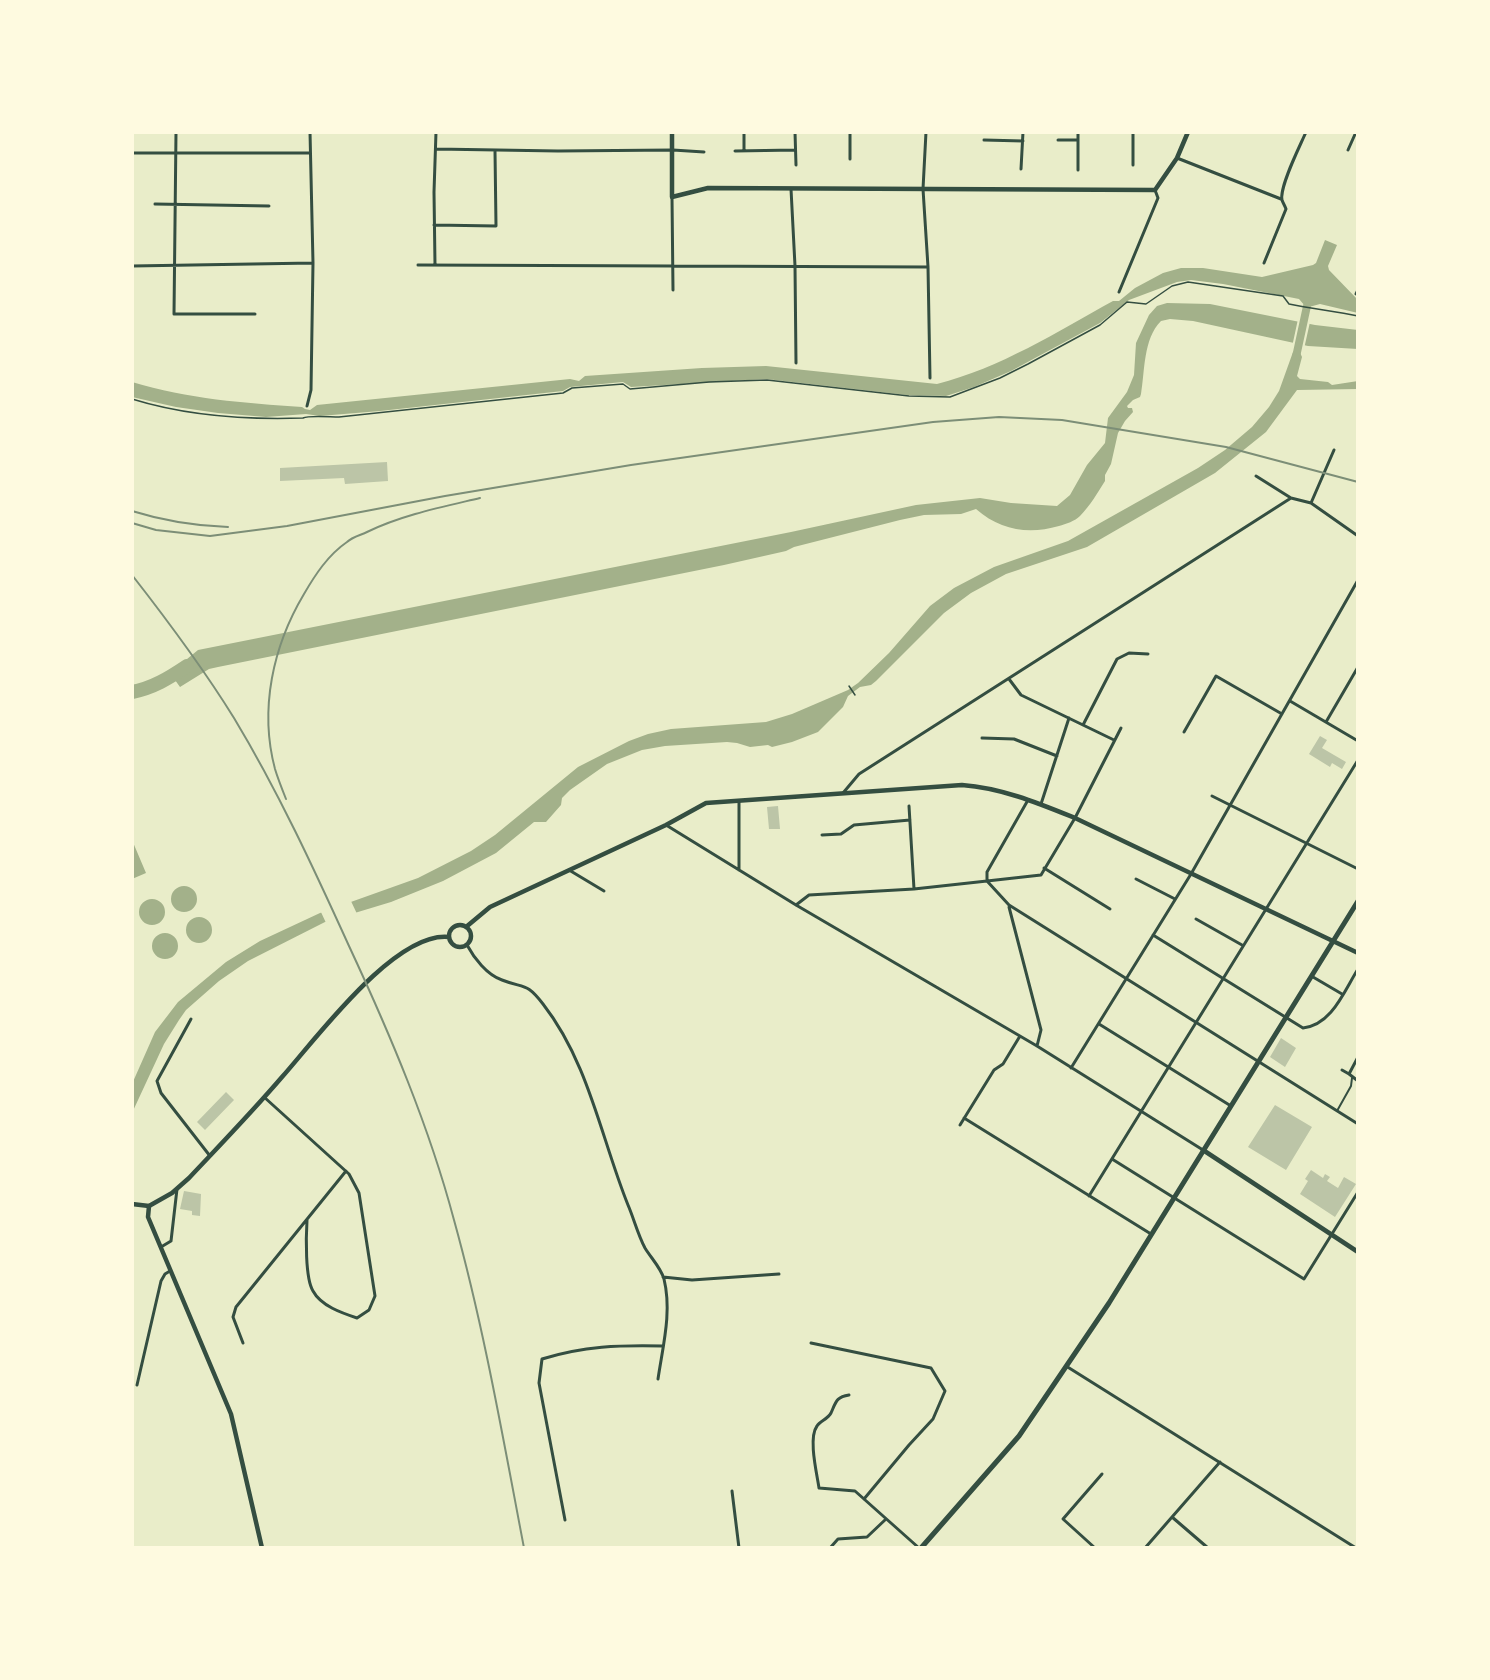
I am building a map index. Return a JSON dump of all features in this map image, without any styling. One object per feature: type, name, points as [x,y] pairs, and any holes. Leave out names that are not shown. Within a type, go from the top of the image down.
[{"type":"main road","points":[[672,132],[672,197],[708,188],[1155,190],[1178,158],[1188,132]]},
{"type":"main road","points":[[466,927],[490,908],[666,825],[706,803],[962,784],[985,787],[1028,799],[1075,818],[1358,953]]},
{"type":"main road","points":[[920,1548],[1019,1436],[1109,1303],[1358,901]]},
{"type":"main road","points":[[459,925],[466,927],[471,936],[467,945],[457,947],[449,937],[453,928],[459,925]]},
{"type":"main road","points":[[132,1204],[149,1206],[177,1189],[264,1097],[350,998],[382,969],[400,954],[416,945],[429,939],[449,937]]},
{"type":"main road","points":[[1203,1150],[1358,1252]]},
{"type":"main road","points":[[149,1206],[148,1216],[231,1414],[262,1548]]},
{"type":"street","points":[[176,132],[174,314],[255,314]]},
{"type":"street","points":[[307,406],[311,390],[313,263],[310,132]]},
{"type":"street","points":[[435,266],[436,132]]},
{"type":"street","points":[[795,132],[796,165]]},
{"type":"street","points":[[850,132],[850,159]]},
{"type":"street","points":[[926,132],[923,189],[928,267],[930,378]]},
{"type":"street","points":[[1021,169],[1023,132]]},
{"type":"street","points":[[1078,132],[1078,170]]},
{"type":"street","points":[[1133,132],[1133,165]]},
{"type":"street","points":[[1281,199],[1291,165],[1306,132]]},
{"type":"street","points":[[1348,150],[1356,132]]},
{"type":"street","points":[[744,133],[744,151]]},
{"type":"street","points":[[984,140],[1023,141]]},
{"type":"street","points":[[1058,140],[1078,140]]},
{"type":"street","points":[[436,149],[704,152]]},
{"type":"street","points":[[735,151],[795,150]]},
{"type":"street","points":[[434,225],[496,226],[495,151]]},
{"type":"street","points":[[132,153],[310,153]]},
{"type":"street","points":[[1178,158],[1281,199],[1286,209],[1264,263]]},
{"type":"street","points":[[791,189],[796,363]]},
{"type":"street","points":[[1119,292],[1158,198],[1155,190]]},
{"type":"street","points":[[672,197],[673,290]]},
{"type":"street","points":[[156,204],[269,206]]},
{"type":"street","points":[[132,266],[313,263]]},
{"type":"street","points":[[418,266],[928,267]]},
{"type":"street","points":[[1311,503],[1334,450]]},
{"type":"street","points":[[1256,476],[1291,498],[1311,503],[1358,536]]},
{"type":"street","points":[[843,793],[859,774],[1291,498]]},
{"type":"street","points":[[1071,1068],[1191,874],[1358,580]]},
{"type":"street","points":[[1083,725],[1117,659],[1129,653],[1148,654]]},
{"type":"street","points":[[1326,722],[1358,667]]},
{"type":"street","points":[[1184,732],[1216,676],[1282,714]]},
{"type":"street","points":[[1009,679],[1021,695],[1114,740]]},
{"type":"street","points":[[1290,701],[1358,741]]},
{"type":"street","points":[[1041,804],[1069,718]]},
{"type":"street","points":[[796,905],[809,895],[914,889],[1041,875],[1075,818],[1120,728]]},
{"type":"street","points":[[982,738],[1014,739],[1057,756]]},
{"type":"street","points":[[1089,1196],[1358,760]]},
{"type":"street","points":[[1212,796],[1358,869]]},
{"type":"street","points":[[1028,799],[987,872],[987,881],[1009,905],[1358,1124]]},
{"type":"street","points":[[739,801],[739,870]]},
{"type":"street","points":[[909,806],[914,889]]},
{"type":"street","points":[[822,835],[841,834],[854,825],[910,820]]},
{"type":"street","points":[[666,825],[796,905],[1037,1046],[1203,1150]]},
{"type":"street","points":[[1044,868],[1110,909]]},
{"type":"street","points":[[569,870],[604,891]]},
{"type":"street","points":[[1136,879],[1175,899]]},
{"type":"street","points":[[1009,905],[1041,1030],[1037,1046]]},
{"type":"street","points":[[1196,920],[1242,945]]},
{"type":"street","points":[[1153,935],[1303,1028],[1315,1027],[1327,1018],[1358,969]]},
{"type":"street","points":[[467,945],[492,974],[500,980],[529,987],[546,1007],[562,1033],[590,1092],[623,1194],[645,1247],[663,1277],[668,1312],[658,1379]]},
{"type":"street","points":[[1311,976],[1342,994]]},
{"type":"street","points":[[191,1019],[157,1081],[161,1093],[210,1156]]},
{"type":"street","points":[[1099,1024],[1231,1106]]},
{"type":"street","points":[[960,1125],[994,1070],[1003,1064],[1020,1036]]},
{"type":"street","points":[[1348,1074],[1358,1057]]},
{"type":"street","points":[[1342,1070],[1358,1081]]},
{"type":"street","points":[[1337,1111],[1351,1086],[1352,1078]]},
{"type":"street","points":[[264,1097],[346,1171],[359,1193],[375,1296],[369,1310],[357,1318],[324,1303],[312,1291],[305,1247],[307,1220]]},
{"type":"street","points":[[964,1118],[1151,1234]]},
{"type":"street","points":[[1112,1159],[1304,1279],[1358,1192]]},
{"type":"street","points":[[243,1342],[233,1317],[236,1307],[346,1171]]},
{"type":"street","points":[[162,1247],[171,1241],[177,1189]]},
{"type":"street","points":[[137,1385],[161,1281],[171,1270]]},
{"type":"street","points":[[663,1277],[692,1280],[779,1274]]},
{"type":"street","points":[[811,1343],[932,1368],[945,1390],[933,1419],[864,1499]]},
{"type":"street","points":[[565,1520],[538,1383],[542,1359],[570,1350],[615,1345],[663,1346]]},
{"type":"street","points":[[1066,1365],[1356,1548]]},
{"type":"street","points":[[849,1395],[837,1399],[830,1415],[816,1427],[813,1438],[819,1488],[855,1491],[920,1548]]},
{"type":"street","points":[[1145,1548],[1220,1462]]},
{"type":"street","points":[[1095,1548],[1064,1520],[1102,1474]]},
{"type":"street","points":[[732,1491],[739,1548]]},
{"type":"street","points":[[1172,1517],[1208,1548]]},
{"type":"street","points":[[830,1548],[838,1539],[867,1537],[887,1519]]},
{"type":"path","points":[[132,399],[194,413],[268,419],[303,418],[309,415],[322,418],[339,417],[563,393],[572,388],[623,384],[630,389],[709,382],[767,380],[909,396],[950,397],[1000,378],[1028,364],[1100,325],[1127,302],[1146,304],[1172,286],[1188,282],[1283,296],[1286,302],[1299,306],[1317,310],[1325,308],[1358,316]]},
{"type":"path","points":[[849,686],[855,695]]},
{"type":"shaded area","points":[[1325,240],[1337,245],[1328,266],[1329,270],[1358,300],[1358,313],[1320,304],[1309,307],[1305,317],[1303,314],[1305,306],[1299,299],[1223,284],[1191,280],[1177,282],[1129,300],[1100,323],[1011,371],[946,396],[907,395],[766,379],[631,387],[623,382],[570,387],[563,391],[380,411],[320,416],[306,414],[266,417],[176,407],[132,397],[132,382],[174,393],[237,402],[302,407],[310,410],[317,405],[570,379],[579,381],[585,376],[766,366],[937,384],[1006,359],[1113,301],[1119,301],[1135,288],[1163,273],[1181,268],[1203,268],[1262,277],[1313,265],[1316,263]]},
{"type":"shaded area","points":[[1167,303],[1210,304],[1315,325],[1358,330],[1358,349],[1308,346],[1193,321],[1170,319],[1161,321],[1155,328],[1148,346],[1140,397],[1127,406],[1132,408],[1133,412],[1118,433],[1105,481],[1080,516],[1073,521],[1048,529],[1015,529],[995,522],[976,509],[961,514],[924,515],[724,565],[209,669],[180,687],[170,673],[198,650],[916,505],[980,498],[1057,506],[1070,495],[1087,465],[1105,443],[1108,418],[1127,392],[1134,375],[1136,343],[1149,315],[1157,306]]},
{"type":"shaded area","points":[[1298,348],[1302,357],[1297,376],[1300,379],[1328,382],[1332,385],[1358,381],[1358,389],[1297,390],[1266,432],[1215,473],[1087,547],[1006,574],[971,593],[944,613],[876,681],[871,685],[860,687],[848,696],[843,707],[818,732],[772,747],[768,745],[750,747],[727,742],[665,746],[642,750],[607,764],[570,790],[546,822],[534,822],[496,853],[443,881],[391,902],[325,922],[248,961],[219,981],[186,1010],[164,1044],[132,1113],[132,1084],[155,1032],[178,1002],[226,962],[260,941],[320,913],[418,878],[471,851],[495,835],[578,767],[629,741],[671,729],[766,722],[792,714],[848,690],[889,653],[930,606],[954,588],[994,567],[1068,541],[1198,468],[1225,450],[1252,427],[1269,407],[1279,391],[1293,352]]},
{"type":"shaded area","points":[[132,840],[146,873],[132,879]]},
{"type":"shaded area","points":[[184,886],[193,890],[197,899],[193,908],[184,912],[175,908],[171,899],[175,890]]},
{"type":"shaded area","points":[[152,899],[161,903],[165,912],[161,921],[152,925],[143,921],[139,912],[143,903]]},
{"type":"shaded area","points":[[199,917],[208,921],[212,930],[208,939],[199,943],[190,939],[186,930],[190,921]]},
{"type":"shaded area","points":[[165,933],[174,937],[178,946],[174,955],[165,959],[156,955],[152,946],[156,937]]},
{"type":"pier","points":[[1298,319],[1310,322],[1304,349],[1292,347]]},
{"type":"pier","points":[[350,899],[358,916],[327,925],[320,910]]},
{"type":"building","points":[[387,462],[388,481],[345,484],[344,478],[280,481],[280,468]]},
{"type":"building","points":[[1320,736],[1327,740],[1322,748],[1346,762],[1342,769],[1332,763],[1330,767],[1309,754]]},
{"type":"building","points":[[778,806],[780,829],[769,829],[767,807]]},
{"type":"building","points":[[1281,1038],[1296,1048],[1285,1067],[1270,1057]]},
{"type":"building","points":[[226,1092],[234,1100],[205,1130],[197,1122]]},
{"type":"building","points":[[1275,1105],[1312,1127],[1286,1170],[1248,1147]]},
{"type":"building","points":[[1311,1170],[1323,1178],[1325,1174],[1330,1177],[1327,1181],[1338,1188],[1344,1177],[1356,1184],[1335,1217],[1300,1194],[1308,1181],[1305,1179]]},
{"type":"building","points":[[184,1191],[201,1194],[200,1216],[192,1215],[192,1211],[180,1209]]},
{"type":"waterway","points":[[1296,357],[1307,306]]},
{"type":"waterway","points":[[132,692],[161,682],[187,666]]},
{"type":"railway","points":[[132,523],[156,530],[210,536],[287,526],[445,496],[631,465],[933,422],[999,417],[1062,420],[1226,447],[1358,482]]},
{"type":"railway","points":[[286,799],[275,769],[270,746],[268,724],[272,678],[277,656],[293,614],[322,566],[354,537],[408,516],[480,498]]},
{"type":"railway","points":[[132,511],[156,518],[228,527]]},
{"type":"railway","points":[[132,575],[210,681],[266,774],[295,830],[379,1013],[421,1115],[444,1185],[475,1301],[524,1548]]}]
